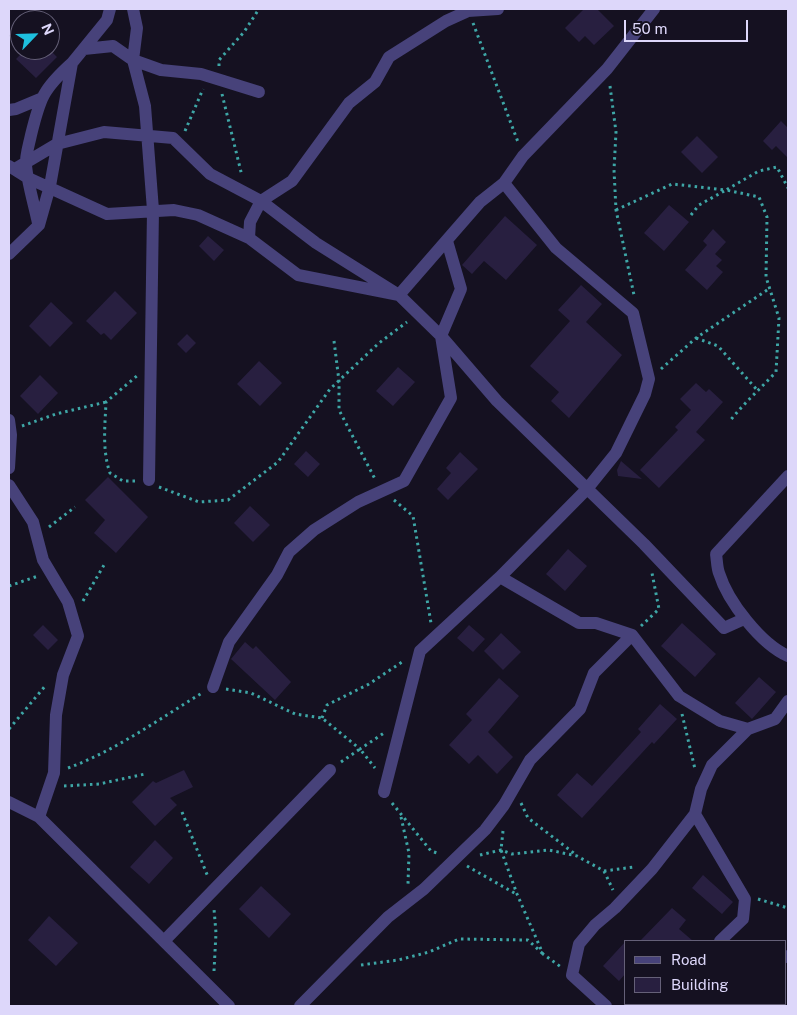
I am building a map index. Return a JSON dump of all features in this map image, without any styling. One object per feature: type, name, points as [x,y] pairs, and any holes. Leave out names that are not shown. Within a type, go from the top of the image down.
[{"type":"street","points":[[17,166],[40,99],[52,80],[72,63],[107,20],[110,9]]},
{"type":"street","points":[[133,9],[137,28],[133,60],[145,106],[153,210],[149,480]]},
{"type":"street","points":[[249,238],[250,222],[261,201],[292,181],[349,103],[375,82],[390,57],[446,21],[468,11],[498,9]]},
{"type":"street","points":[[399,295],[480,202],[504,183],[523,156],[607,69],[654,9]]},
{"type":"street","points":[[84,49],[113,46],[133,60],[161,70],[213,78],[259,92]]},
{"type":"street","points":[[9,254],[39,225],[50,186],[72,63]]},
{"type":"street","points":[[9,110],[40,99]]},
{"type":"street","points":[[17,166],[57,144],[104,132],[173,138],[210,174],[261,201],[316,243],[399,295],[442,336],[497,401],[588,489],[724,628],[744,619]]},
{"type":"street","points":[[17,166],[28,178],[50,186],[107,214],[174,210],[198,215],[249,238],[298,275],[399,295]]},
{"type":"street","points":[[28,178],[39,225]]},
{"type":"street","points":[[384,792],[420,651],[500,577],[588,489],[616,453],[645,394],[649,379],[633,313],[556,248],[504,183]]},
{"type":"street","points":[[213,687],[229,642],[277,575],[289,552],[314,530],[343,511],[404,480],[451,398],[442,336],[461,289],[447,240]]},
{"type":"street","points":[[9,468],[10,425]]},
{"type":"street","points":[[788,476],[716,554],[719,573],[744,619],[778,651],[788,656]]},
{"type":"street","points":[[9,485],[33,522],[44,560],[68,602],[78,636],[63,675],[56,715],[54,773],[39,816]]},
{"type":"street","points":[[500,577],[579,622],[596,623],[632,635],[679,696],[720,721],[748,729]]},
{"type":"street","points":[[300,1006],[388,917],[456,860],[485,830],[504,805],[530,760],[580,709],[594,673],[632,635]]},
{"type":"street","points":[[606,1006],[572,975],[579,944],[595,925],[615,908],[652,869],[695,814],[701,790],[712,765],[748,729],[775,719],[788,701]]},
{"type":"street","points":[[164,941],[330,770]]},
{"type":"street","points":[[9,802],[39,816],[229,1006]]},
{"type":"street","points":[[695,814],[744,899],[742,918],[721,940]]},
{"type":"path","points":[[173,138],[186,130],[213,78],[219,60],[244,32],[259,9]]},
{"type":"path","points":[[468,11],[523,156]]},
{"type":"path","points":[[219,60],[213,78],[244,184]]},
{"type":"path","points":[[607,69],[616,132],[614,170],[616,210],[635,299],[633,313]]},
{"type":"path","points":[[691,215],[699,205],[759,171],[777,167],[788,188]]},
{"type":"path","points":[[616,210],[672,184],[726,190],[758,197],[767,217],[766,277],[779,318],[776,372],[758,391],[748,398],[730,422]]},
{"type":"path","points":[[649,379],[696,338],[770,288]]},
{"type":"path","points":[[106,402],[105,458],[110,473],[123,481],[149,480],[172,492],[199,502],[228,500],[278,462],[330,389],[379,343],[418,314]]},
{"type":"path","points":[[696,338],[718,346],[758,391]]},
{"type":"path","points":[[10,425],[106,402],[150,365]]},
{"type":"path","points":[[39,542],[51,524],[75,507]]},
{"type":"path","points":[[82,609],[83,600],[104,565]]},
{"type":"path","points":[[632,635],[659,609],[651,568]]},
{"type":"path","points":[[9,586],[50,572]]},
{"type":"path","points":[[322,718],[327,705],[369,684],[420,651]]},
{"type":"path","points":[[9,729],[52,679],[63,675]]},
{"type":"path","points":[[145,774],[99,784],[64,787],[54,773],[82,763],[213,687],[251,693],[295,714],[322,718],[360,748],[370,760],[384,792],[400,816],[431,851],[456,860],[517,894]]},
{"type":"path","points":[[679,696],[687,740],[701,790]]},
{"type":"path","points":[[330,770],[360,748],[402,722]]},
{"type":"path","points":[[514,788],[528,818],[577,856],[604,871],[636,867],[652,869]]},
{"type":"path","points":[[504,805],[501,850],[517,894],[543,954]]},
{"type":"path","points":[[400,816],[409,853],[406,903]]},
{"type":"path","points":[[456,860],[501,850],[512,854],[549,850],[577,856]]},
{"type":"path","points":[[744,899],[764,899],[788,908]]},
{"type":"path","points":[[337,968],[398,960],[429,952],[459,939],[528,940],[543,954],[572,975]]},
{"type":"building","points":[[584,9],[597,9],[614,26],[594,45],[585,36],[579,42],[565,28]]},
{"type":"building","points":[[17,60],[54,60],[36,78]]},
{"type":"building","points":[[781,121],[788,128],[788,158],[776,146],[772,150],[763,141]]},
{"type":"building","points":[[697,136],[718,157],[702,173],[681,152]]},
{"type":"building","points":[[669,205],[689,222],[664,251],[644,233]]},
{"type":"building","points":[[505,216],[537,245],[506,280],[484,261],[472,274],[462,265]]},
{"type":"building","points":[[713,229],[726,242],[715,254],[722,260],[716,266],[723,272],[707,290],[685,270],[707,245],[703,241]]},
{"type":"building","points":[[208,236],[224,250],[214,261],[199,246]]},
{"type":"building","points":[[581,285],[602,304],[586,322],[622,355],[569,418],[551,401],[559,392],[530,366],[570,321],[558,310]]},
{"type":"building","points":[[115,291],[137,313],[111,340],[104,333],[101,335],[86,321]]},
{"type":"building","points":[[51,302],[73,323],[50,347],[29,326]]},
{"type":"building","points":[[187,334],[196,343],[186,353],[177,344]]},
{"type":"building","points":[[259,361],[282,383],[260,406],[237,384]]},
{"type":"building","points":[[398,367],[415,382],[393,406],[376,391]]},
{"type":"building","points":[[40,375],[58,393],[38,414],[20,396]]},
{"type":"building","points":[[696,383],[706,392],[709,389],[723,402],[696,432],[705,440],[659,488],[640,470],[678,430],[675,427],[691,410],[680,399]]},
{"type":"building","points":[[306,451],[320,464],[308,477],[294,464]]},
{"type":"building","points":[[460,452],[478,469],[448,500],[437,489],[451,473],[446,468]]},
{"type":"building","points":[[621,461],[642,479],[618,476],[617,470]]},
{"type":"building","points":[[108,477],[148,517],[116,553],[94,533],[105,520],[85,500]]},
{"type":"building","points":[[250,506],[270,525],[253,542],[234,523]]},
{"type":"building","points":[[568,549],[587,566],[565,591],[546,574]]},
{"type":"building","points":[[682,623],[716,654],[695,677],[661,646]]},
{"type":"building","points":[[43,625],[58,640],[48,650],[33,635]]},
{"type":"building","points":[[469,625],[485,639],[473,652],[457,638]]},
{"type":"building","points":[[501,633],[521,652],[503,670],[484,651]]},
{"type":"building","points":[[245,642],[253,649],[256,646],[291,682],[275,700],[231,659]]},
{"type":"building","points":[[759,677],[776,692],[752,719],[735,703]]},
{"type":"building","points":[[499,678],[519,696],[488,732],[513,757],[497,774],[478,755],[469,764],[449,745],[472,720],[466,714]]},
{"type":"building","points":[[660,704],[677,719],[654,744],[652,742],[582,818],[557,795],[577,773],[592,786],[641,732],[638,729]]},
{"type":"building","points":[[184,770],[193,787],[170,798],[177,805],[155,826],[132,802],[153,781],[156,783]]},
{"type":"building","points":[[155,840],[173,858],[149,884],[130,867]]},
{"type":"building","points":[[703,875],[733,902],[722,914],[692,888]]},
{"type":"building","points":[[261,886],[291,914],[269,938],[239,909]]},
{"type":"building","points":[[672,908],[686,920],[679,929],[692,940],[641,940]]},
{"type":"building","points":[[49,916],[78,943],[56,966],[28,940]]},
{"type":"building","points":[[624,943],[624,975],[619,981],[603,966]]}]
